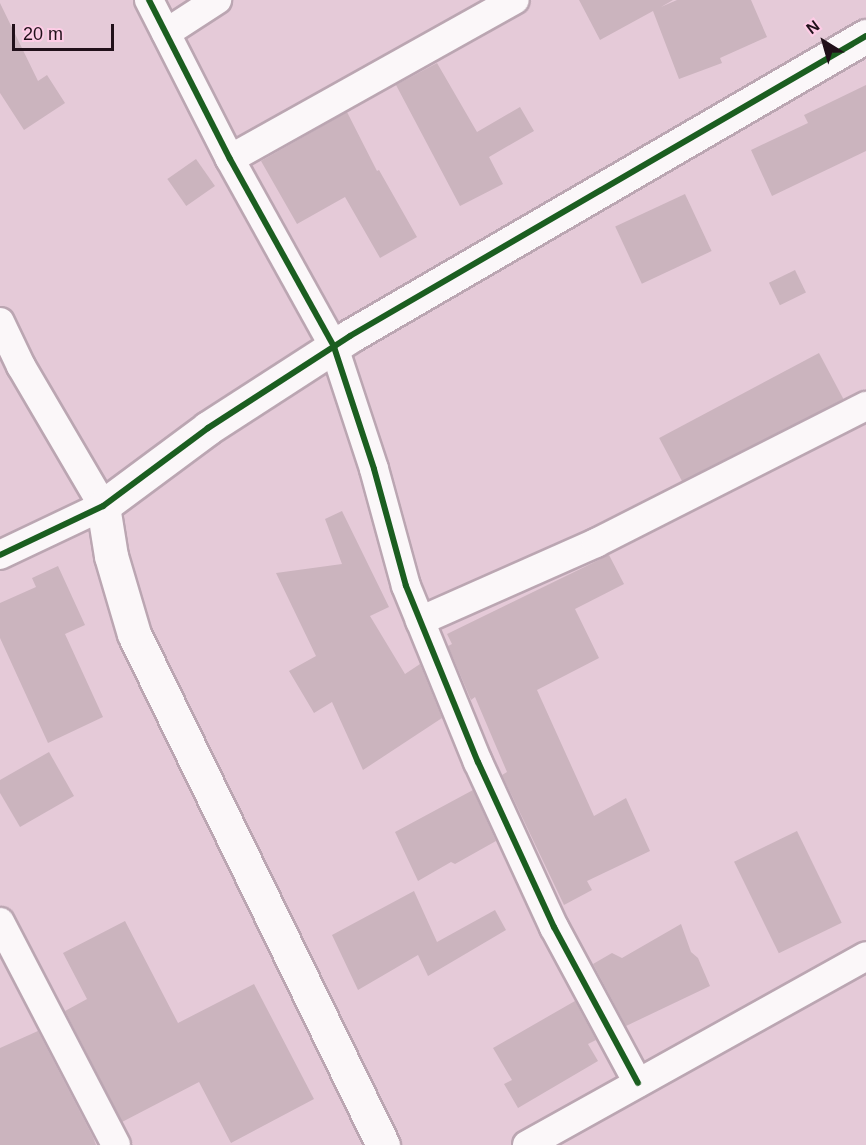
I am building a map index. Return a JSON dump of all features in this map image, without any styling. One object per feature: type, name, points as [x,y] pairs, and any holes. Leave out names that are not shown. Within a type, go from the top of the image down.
[{"type":"street","points":[[150,0],[230,159],[334,346],[371,459],[406,586],[478,762],[554,927],[638,1083]]},
{"type":"street","points":[[166,33],[217,0]]},
{"type":"street","points":[[230,159],[515,0]]},
{"type":"street","points":[[0,555],[103,506],[208,428],[334,346],[866,36]]},
{"type":"street","points":[[0,322],[21,366],[103,506],[111,556],[134,634],[383,1145]]},
{"type":"street","points":[[420,621],[596,543],[866,406]]},
{"type":"street","points":[[0,922],[116,1145]]},
{"type":"street","points":[[526,1145],[866,956]]},
{"type":"building","points":[[579,0],[673,0],[661,7],[677,0],[751,0],[767,37],[720,58],[722,63],[679,79],[653,11],[600,40]]},
{"type":"building","points":[[0,3],[38,81],[47,75],[65,103],[24,130],[0,93]]},
{"type":"building","points":[[437,63],[477,132],[520,107],[534,131],[489,157],[503,184],[460,206],[396,85]]},
{"type":"building","points":[[866,85],[866,151],[772,196],[751,150],[808,123],[804,115]]},
{"type":"building","points":[[347,112],[377,171],[379,170],[417,237],[380,258],[345,197],[297,224],[261,161]]},
{"type":"building","points":[[196,159],[215,186],[186,206],[167,179]]},
{"type":"building","points":[[685,194],[712,251],[642,284],[615,227]]},
{"type":"building","points":[[795,270],[806,292],[780,305],[769,283]]},
{"type":"building","points":[[819,353],[843,399],[684,484],[659,438]]},
{"type":"building","points":[[342,511],[389,607],[370,616],[405,674],[420,664],[442,718],[363,770],[332,702],[314,713],[289,671],[316,656],[276,573],[342,564],[325,519]]},
{"type":"building","points":[[609,555],[624,584],[575,609],[599,658],[537,690],[594,816],[626,798],[650,851],[587,881],[592,890],[564,905],[502,775],[507,772],[475,697],[471,700],[448,646],[452,644],[447,634]]},
{"type":"building","points":[[58,566],[85,625],[65,634],[103,717],[48,743],[0,638],[0,603],[36,587],[32,578]]},
{"type":"building","points":[[49,752],[74,796],[20,827],[0,793],[0,780]]},
{"type":"building","points":[[473,790],[496,841],[455,864],[451,862],[418,881],[395,832]]},
{"type":"building","points":[[797,831],[842,923],[779,953],[734,862]]},
{"type":"building","points":[[414,891],[437,942],[495,910],[506,930],[428,976],[418,955],[358,990],[332,935]]},
{"type":"building","points":[[125,921],[178,1023],[254,984],[314,1099],[231,1143],[199,1082],[122,1122],[65,1011],[87,999],[63,953]]},
{"type":"building","points":[[681,924],[691,952],[698,958],[710,986],[626,1026],[593,964],[612,953],[622,958]]},
{"type":"building","points":[[575,1001],[596,1040],[588,1044],[598,1061],[518,1108],[504,1084],[512,1080],[493,1048]]},
{"type":"building","points":[[38,1031],[96,1145],[0,1145],[0,1048]]},
{"type":"cycle path","points":[[149,0],[230,159],[334,347],[374,469],[406,586],[478,762],[554,927],[638,1083]]},
{"type":"cycle path","points":[[0,555],[103,506],[208,428],[350,336],[866,36]]}]
